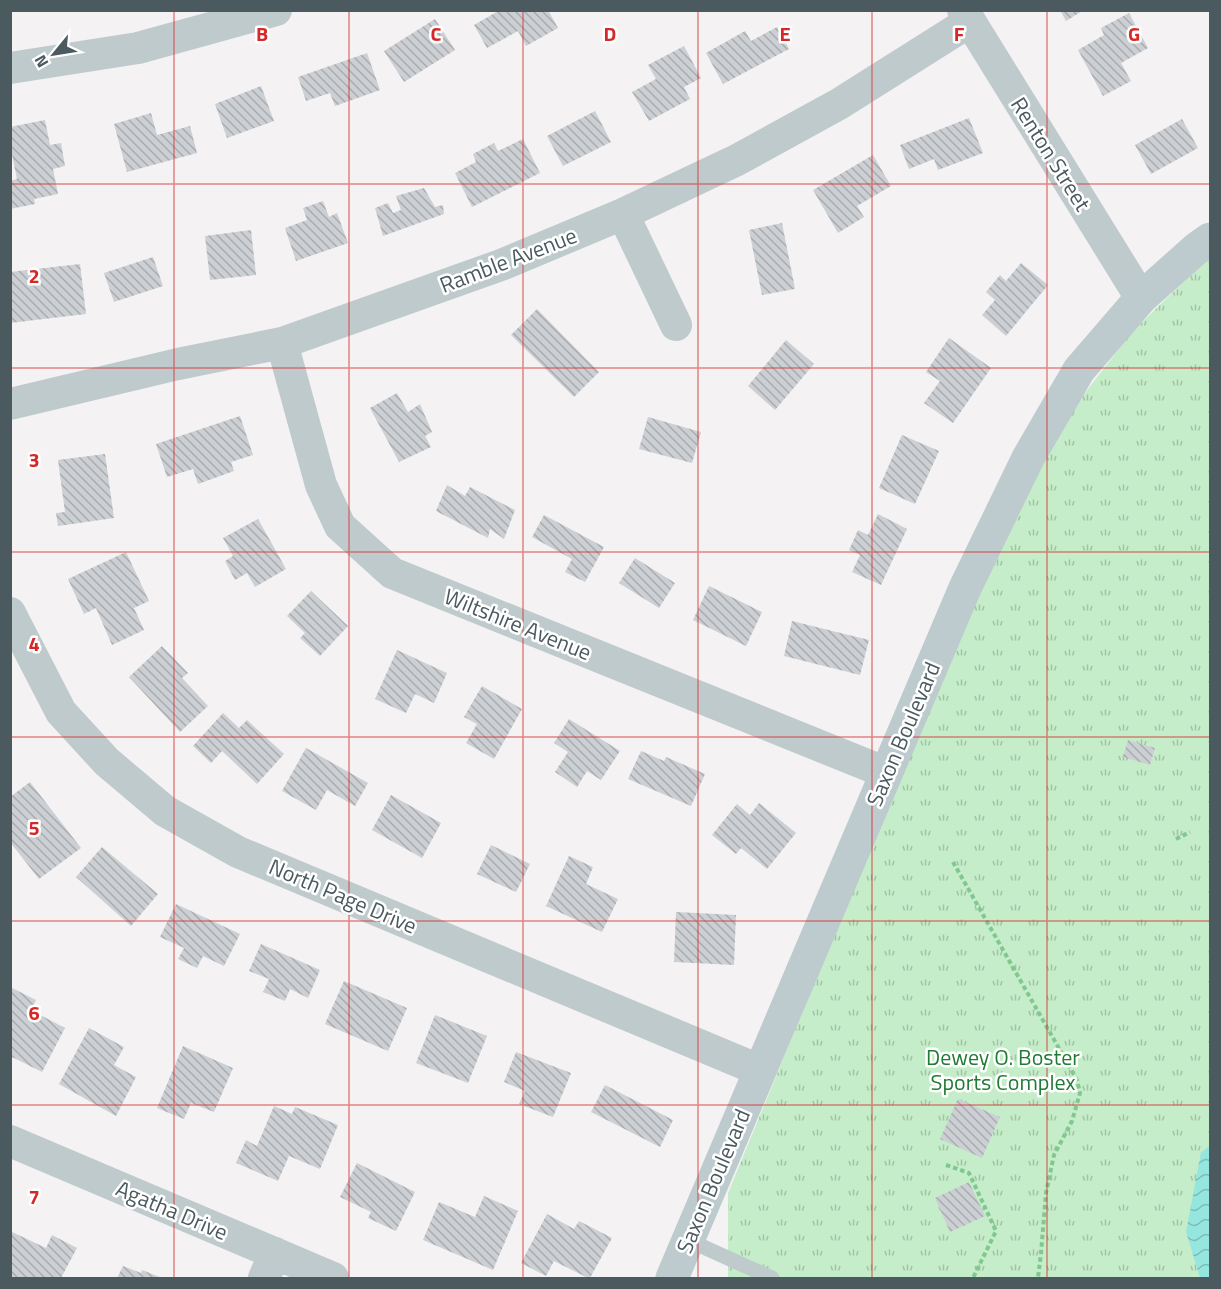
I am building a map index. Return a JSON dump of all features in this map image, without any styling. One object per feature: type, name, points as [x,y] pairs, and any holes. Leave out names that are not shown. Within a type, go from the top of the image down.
[{"type":"main road","name":"Saxon Boulevard","points":[[672,1278],[965,588],[1028,458],[1079,370],[1141,298],[1210,239]]},
{"type":"street","points":[[10,68],[138,48],[276,10]]},
{"type":"street","name":"Ramble Avenue","points":[[10,404],[178,364],[282,343],[501,265],[623,214],[737,160],[840,104],[966,16]]},
{"type":"street","name":"Renton Street","points":[[966,16],[1141,298]]},
{"type":"street","points":[[623,214],[676,325]]},
{"type":"street","name":"Wiltshire Avenue","points":[[282,343],[321,485],[340,526],[392,573],[887,773]]},
{"type":"street","name":"North Page Drive","points":[[11,614],[61,712],[107,762],[165,811],[238,852],[759,1070]]},
{"type":"street","name":"Agatha Drive","points":[[10,1141],[269,1266],[333,1278]]},
{"type":"lane","points":[[688,1240],[772,1278]]},
{"type":"path","points":[[1176,839],[1190,832]]},
{"type":"path","points":[[953,862],[1077,1080],[1080,1093],[1072,1121],[1054,1155],[1046,1193],[1038,1278]]},
{"type":"path","points":[[946,1165],[969,1173],[996,1231],[973,1278]]},
{"type":"green space","name":"Dewey O. Boster Sports Complex","points":[[1210,259],[1210,1278],[728,1278],[728,1193],[992,562],[1064,420],[1132,332]]},
{"type":"water","points":[[1210,1146],[1210,1278],[1200,1278],[1186,1232],[1201,1152]]},
{"type":"building","points":[[500,10],[548,10],[558,28],[526,46],[518,31],[487,48],[474,25]]},
{"type":"building","points":[[1060,10],[1084,10],[1066,21]]},
{"type":"building","points":[[1129,13],[1148,48],[1121,63],[1131,81],[1103,96],[1078,50],[1104,35],[1101,28]]},
{"type":"building","points":[[435,19],[455,50],[404,82],[384,51]]},
{"type":"building","points":[[777,27],[789,49],[723,84],[706,53],[745,31],[751,41]]},
{"type":"building","points":[[684,46],[701,78],[684,87],[690,99],[649,121],[632,92],[656,79],[648,65]]},
{"type":"building","points":[[367,53],[380,90],[335,106],[330,93],[306,101],[298,77]]},
{"type":"building","points":[[261,86],[274,121],[227,138],[215,104]]},
{"type":"building","points":[[595,111],[611,142],[563,166],[547,136]]},
{"type":"building","points":[[151,113],[157,135],[190,126],[197,153],[127,172],[114,124]]},
{"type":"building","points":[[969,118],[983,153],[938,170],[934,159],[909,169],[900,145]]},
{"type":"building","points":[[1182,119],[1198,148],[1151,174],[1135,145]]},
{"type":"building","points":[[45,120],[50,145],[61,143],[65,166],[53,169],[58,194],[34,199],[35,204],[10,209],[10,181],[17,179],[10,145],[10,127]]},
{"type":"building","points":[[523,139],[540,173],[472,207],[455,173],[476,162],[473,154],[494,143],[498,151]]},
{"type":"building","points":[[873,155],[891,186],[857,206],[864,217],[838,233],[813,190]]},
{"type":"building","points":[[424,188],[435,207],[443,205],[444,214],[383,236],[375,208],[388,203],[393,213],[401,210],[396,196]]},
{"type":"building","points":[[323,201],[329,217],[337,213],[348,243],[296,261],[285,228],[307,220],[303,208]]},
{"type":"building","points":[[782,223],[795,289],[762,295],[749,230]]},
{"type":"building","points":[[251,230],[256,275],[210,280],[205,236]]},
{"type":"building","points":[[153,257],[163,286],[114,302],[104,273]]},
{"type":"building","points":[[1021,263],[1048,285],[1006,336],[982,315],[995,300],[986,292],[1000,275],[1006,281]]},
{"type":"building","points":[[80,264],[86,314],[10,323],[10,272]]},
{"type":"building","points":[[537,309],[599,372],[574,397],[511,335]]},
{"type":"building","points":[[949,338],[991,368],[953,423],[924,403],[940,381],[926,372]]},
{"type":"building","points":[[786,340],[814,364],[775,410],[748,386]]},
{"type":"building","points":[[397,393],[408,412],[420,404],[432,432],[425,436],[431,447],[399,462],[370,408]]},
{"type":"building","points":[[240,416],[253,455],[231,462],[234,471],[198,484],[193,469],[167,477],[156,444]]},
{"type":"building","points":[[648,417],[701,432],[692,463],[639,449]]},
{"type":"building","points":[[902,435],[939,451],[915,504],[879,488]]},
{"type":"building","points":[[105,454],[114,518],[58,526],[56,513],[65,512],[58,460]]},
{"type":"building","points":[[447,485],[465,496],[470,487],[515,510],[504,539],[490,529],[488,538],[436,511]]},
{"type":"building","points":[[878,514],[907,529],[881,585],[852,572],[860,555],[849,550],[858,530],[868,535]]},
{"type":"building","points":[[544,515],[604,547],[585,582],[565,572],[572,559],[532,537]]},
{"type":"building","points":[[258,519],[286,569],[255,587],[247,573],[235,580],[225,561],[233,556],[223,538]]},
{"type":"building","points":[[126,552],[149,601],[134,608],[144,630],[112,645],[96,608],[84,614],[68,579]]},
{"type":"building","points":[[635,558],[675,583],[659,608],[619,583]]},
{"type":"building","points":[[709,586],[762,612],[746,646],[693,620]]},
{"type":"building","points":[[311,591],[348,626],[320,656],[300,638],[305,633],[287,616]]},
{"type":"building","points":[[792,621],[869,640],[860,675],[784,656]]},
{"type":"building","points":[[162,646],[188,673],[182,678],[208,706],[180,732],[129,677]]},
{"type":"building","points":[[397,650],[447,673],[434,703],[415,694],[406,713],[375,699]]},
{"type":"building","points":[[482,686],[522,709],[494,759],[466,743],[477,724],[464,717]]},
{"type":"building","points":[[223,713],[239,728],[247,720],[284,754],[257,784],[222,751],[211,763],[193,746]]},
{"type":"building","points":[[569,719],[620,751],[601,780],[587,771],[577,787],[555,772],[568,752],[554,743]]},
{"type":"building","points":[[1128,740],[1155,748],[1150,765],[1123,757]]},
{"type":"building","points":[[306,748],[368,783],[355,806],[327,790],[316,810],[282,791]]},
{"type":"building","points":[[641,751],[664,761],[666,757],[705,774],[691,806],[628,779]]},
{"type":"building","points":[[30,782],[81,848],[39,879],[10,842],[10,797]]},
{"type":"building","points":[[391,795],[441,823],[422,858],[372,830]]},
{"type":"building","points":[[759,803],[796,833],[767,869],[741,848],[736,854],[712,835],[737,804],[750,815]]},
{"type":"building","points":[[491,845],[530,864],[516,892],[477,874]]},
{"type":"building","points":[[102,847],[158,894],[131,926],[76,877]]},
{"type":"building","points":[[569,856],[593,867],[586,884],[618,899],[602,932],[546,906]]},
{"type":"building","points":[[176,904],[240,934],[224,966],[203,956],[197,968],[178,959],[184,948],[160,937]]},
{"type":"building","points":[[676,912],[736,915],[734,965],[674,962]]},
{"type":"building","points":[[261,944],[320,970],[308,998],[290,989],[285,1001],[263,992],[269,979],[249,971]]},
{"type":"building","points":[[344,981],[407,1008],[388,1051],[325,1024]]},
{"type":"building","points":[[10,987],[36,1000],[31,1010],[65,1028],[42,1072],[10,1056]]},
{"type":"building","points":[[435,1015],[487,1036],[468,1083],[416,1063]]},
{"type":"building","points":[[89,1028],[124,1047],[114,1065],[136,1077],[116,1116],[59,1084]]},
{"type":"building","points":[[183,1046],[233,1068],[214,1112],[191,1103],[184,1119],[157,1108]]},
{"type":"building","points":[[516,1052],[571,1073],[553,1117],[519,1104],[525,1091],[504,1082]]},
{"type":"building","points":[[605,1085],[673,1120],[660,1147],[591,1112]]},
{"type":"building","points":[[958,1099],[1000,1117],[982,1158],[940,1139]]},
{"type":"building","points":[[274,1106],[292,1114],[295,1107],[338,1125],[320,1169],[289,1156],[278,1181],[236,1163],[246,1140],[257,1146]]},
{"type":"building","points":[[357,1163],[415,1192],[396,1231],[368,1218],[371,1212],[340,1197]]},
{"type":"building","points":[[969,1182],[985,1216],[950,1232],[935,1198]]},
{"type":"building","points":[[484,1196],[518,1211],[493,1270],[423,1240],[439,1202],[475,1217]]},
{"type":"building","points":[[547,1214],[574,1229],[579,1221],[612,1238],[590,1278],[554,1261],[546,1276],[521,1263]]},
{"type":"building","points":[[10,1231],[46,1248],[52,1235],[77,1248],[61,1278],[10,1278]]},
{"type":"building","points":[[123,1266],[141,1273],[142,1270],[162,1278],[117,1278]]}]
